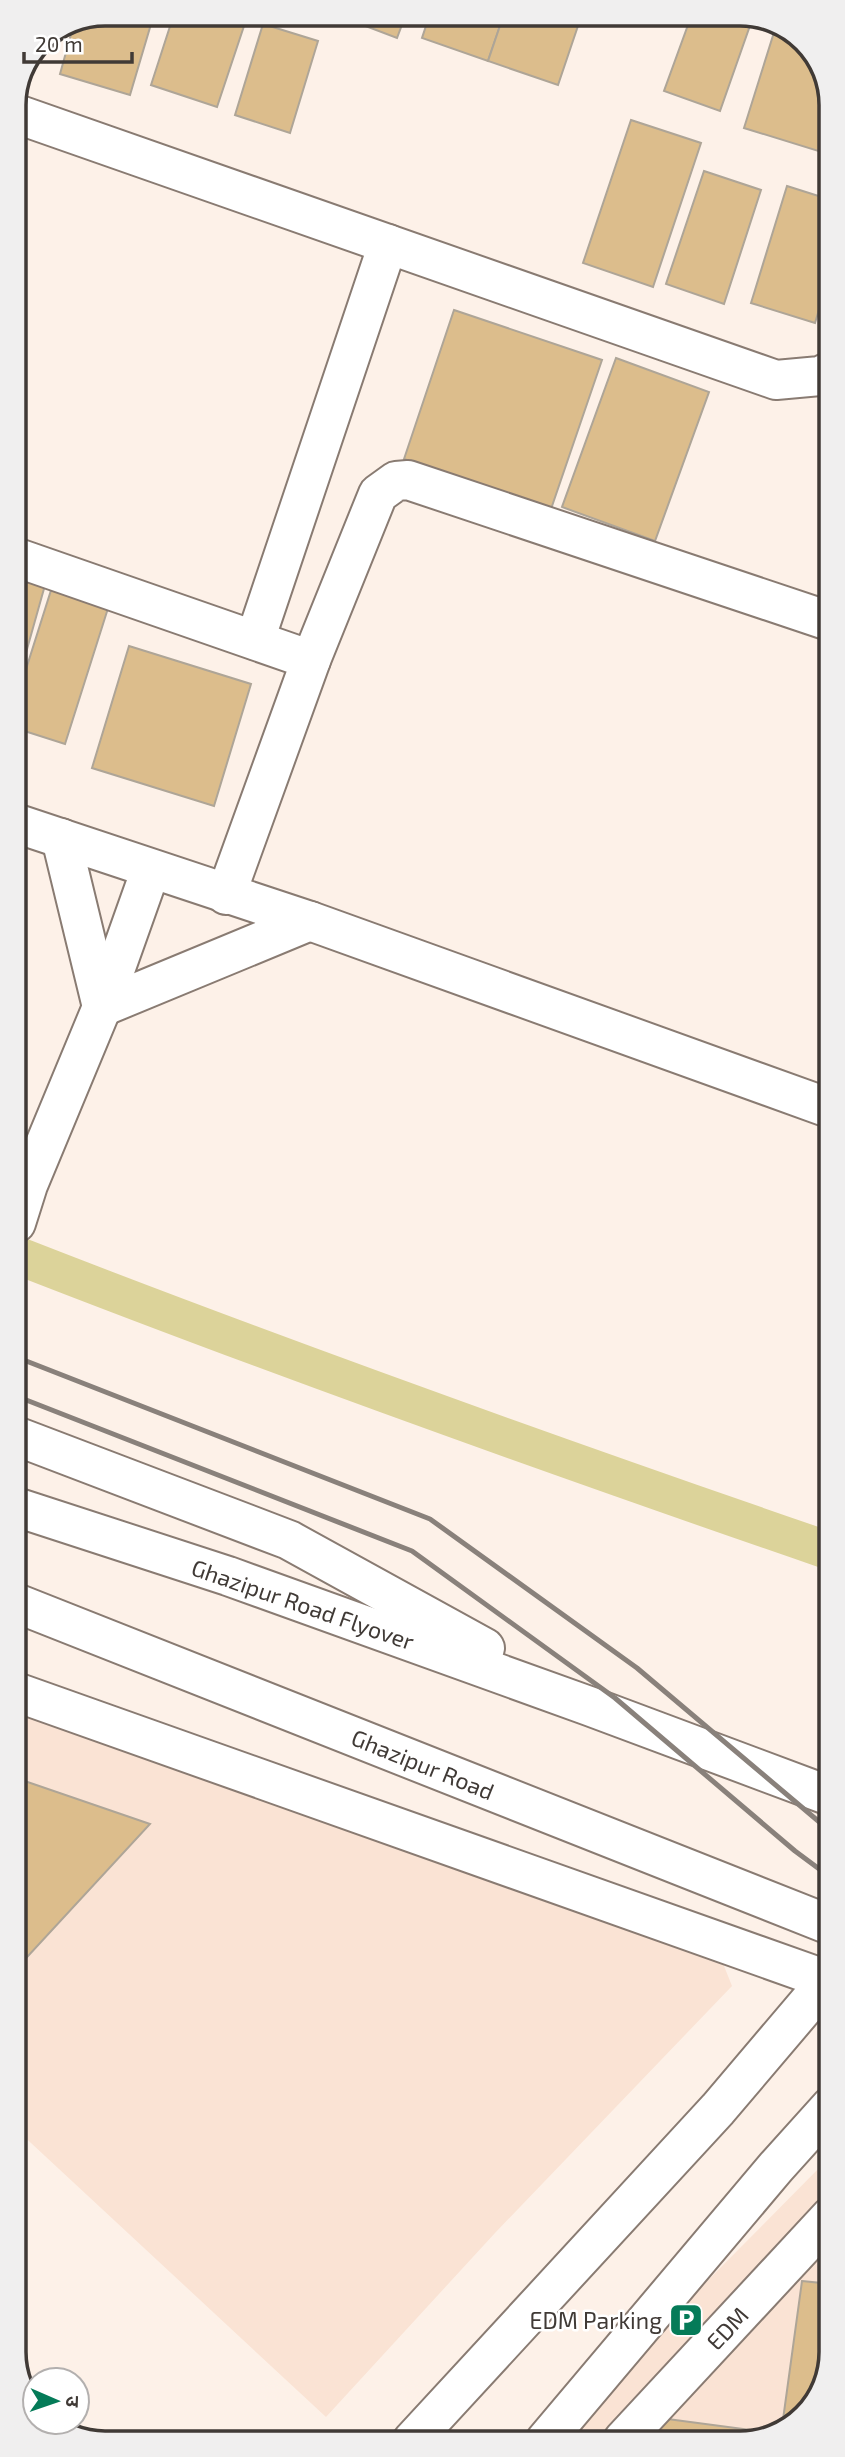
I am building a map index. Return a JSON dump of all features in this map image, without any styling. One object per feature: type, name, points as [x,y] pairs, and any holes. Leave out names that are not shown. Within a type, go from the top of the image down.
[{"type":"street","points":[[26,117],[776,380],[819,376]]},
{"type":"street","points":[[255,640],[388,244]]},
{"type":"street","points":[[226,895],[311,660],[378,494],[396,481],[408,480],[819,618]]},
{"type":"street","points":[[26,561],[311,660]]},
{"type":"street","points":[[26,827],[310,921],[819,1104]]},
{"type":"street","points":[[61,838],[102,1007]]},
{"type":"street","points":[[26,1191],[102,1007],[151,869]]},
{"type":"street","points":[[102,1007],[310,921]]},
{"type":"street","points":[[26,1440],[289,1541],[589,1706],[819,1792]]},
{"type":"street","name":"Ghazipur Road Flyover","points":[[26,1510],[228,1576],[589,1706]]},
{"type":"street","name":"Ghazipur Road","points":[[26,1608],[819,1921]]},
{"type":"street","points":[[26,1696],[819,1975]]},
{"type":"street","points":[[421,2431],[718,2109],[819,1991]]},
{"type":"street","points":[[553,2431],[819,2119]]},
{"type":"street","name":"EDM","points":[[631,2431],[819,2229]]},
{"type":"shaded area","points":[[26,1708],[718,1951],[732,1986],[495,2233],[326,2417],[26,2138]]},
{"type":"shaded area","points":[[819,2168],[818,2362],[811,2387],[792,2411],[770,2425],[740,2431],[559,2431]]},
{"type":"building","points":[[106,26],[150,26],[130,95],[60,74],[71,34],[75,32]]},
{"type":"building","points":[[170,26],[244,26],[217,107],[151,85]]},
{"type":"building","points":[[262,26],[318,41],[290,133],[235,115]]},
{"type":"building","points":[[366,26],[402,26],[397,38]]},
{"type":"building","points":[[426,26],[500,26],[488,61],[422,38]]},
{"type":"building","points":[[500,26],[578,26],[558,85],[488,61]]},
{"type":"building","points":[[688,26],[750,27],[720,111],[664,91]]},
{"type":"building","points":[[773,34],[799,53],[811,70],[818,95],[819,151],[744,128]]},
{"type":"building","points":[[631,120],[701,143],[653,287],[583,263]]},
{"type":"building","points":[[704,171],[761,190],[724,304],[666,284]]},
{"type":"building","points":[[787,186],[819,196],[819,310],[815,323],[751,303]]},
{"type":"building","points":[[454,310],[602,360],[551,509],[404,459]]},
{"type":"building","points":[[616,358],[709,392],[655,541],[562,507]]},
{"type":"building","points":[[26,572],[47,578],[26,653]]},
{"type":"building","points":[[53,584],[110,602],[65,744],[26,732],[26,669]]},
{"type":"building","points":[[129,646],[251,684],[214,806],[92,768]]},
{"type":"building","points":[[26,1781],[150,1824],[26,1958]]},
{"type":"building","points":[[802,2281],[819,2283],[819,2352],[815,2377],[802,2400],[783,2417]]},
{"type":"building","points":[[660,2418],[750,2430],[740,2431],[658,2431]]},
{"type":"waterway","points":[[26,1259],[422,1407],[819,1547]]},
{"type":"railway","points":[[26,1361],[430,1519],[637,1668],[819,1822]]},
{"type":"railway","points":[[26,1400],[412,1551],[615,1698],[819,1869]]},
{"type":"place","name":"EDM Parking","points":[[686,2320]]}]
